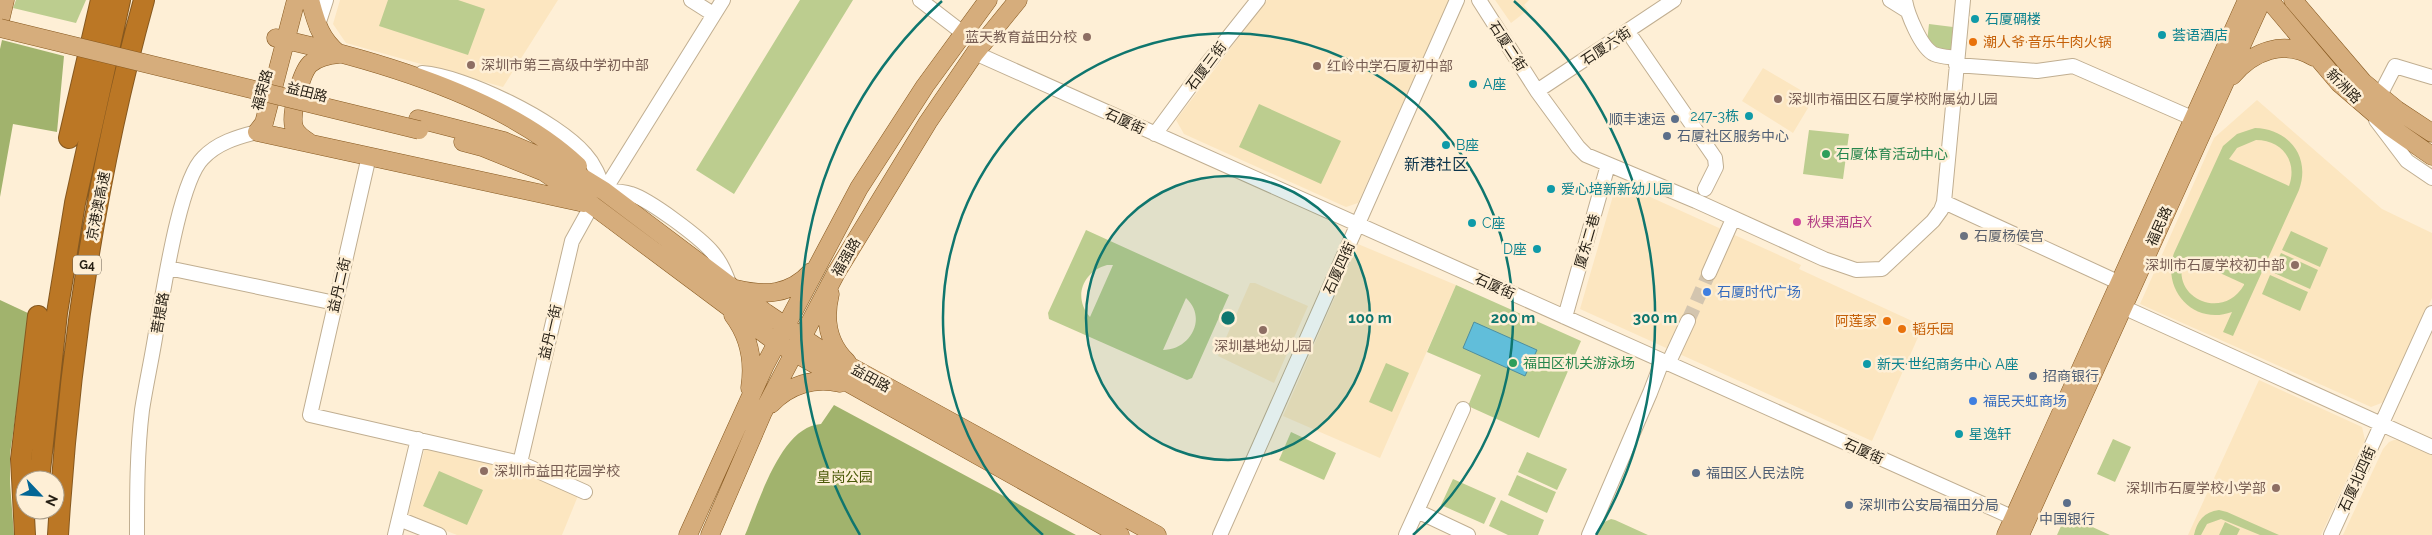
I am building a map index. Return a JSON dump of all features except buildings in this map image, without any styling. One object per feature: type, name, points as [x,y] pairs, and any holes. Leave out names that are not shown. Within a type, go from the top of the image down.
[{"type":"highway","points":[[69,138],[102,0]]},
{"type":"highway","name":"京港澳高速","points":[[40,470],[57,313],[75,203],[120,0]]},
{"type":"highway","name":"京港澳高速","points":[[58,535],[62,474],[80,313],[109,152],[144,0]]},
{"type":"highway","points":[[71,535],[78,441],[80,313]]},
{"type":"highway","points":[[25,535],[21,459],[38,316]]},
{"type":"highway","points":[[34,535],[35,520]]},
{"type":"main road","points":[[0,20],[5,0]]},
{"type":"main road","name":"福荣路","points":[[257,132],[264,123],[281,39],[285,0]]},
{"type":"main road","name":"福荣路","points":[[281,39],[296,0]]},
{"type":"main road","points":[[310,0],[317,28],[329,46],[339,54]]},
{"type":"main road","name":"福强路","points":[[688,535],[776,343],[859,188],[963,32],[988,0]]},
{"type":"main road","name":"福强路","points":[[710,535],[763,412],[836,273],[893,177],[975,53],[1018,0]]},
{"type":"main road","points":[[2226,46],[2232,24],[2233,0]]},
{"type":"main road","name":"福民路","points":[[2017,531],[2120,283],[2192,118],[2247,0]]},
{"type":"main road","name":"福民路","points":[[2017,531],[2123,307],[2262,0]]},
{"type":"main road","name":"新洲路","points":[[2269,0],[2317,58],[2370,100],[2432,156]]},
{"type":"main road","name":"新洲路","points":[[2293,0],[2370,100],[2432,133]]},
{"type":"main road","name":"益田路","points":[[0,20],[419,124],[544,172],[592,205],[776,343],[1120,535]]},
{"type":"main road","name":"益田路","points":[[0,28],[419,124],[504,140],[526,149],[565,167],[604,191],[731,288],[802,337],[853,368],[1157,535]]},
{"type":"main road","name":"益田路","points":[[281,39],[401,71],[510,118],[544,139],[569,158],[604,191]]},
{"type":"main road","points":[[2219,94],[2244,63],[2261,52],[2296,48],[2317,58]]},
{"type":"main road","points":[[310,144],[294,128],[292,116],[303,73],[310,64],[324,56],[339,54]]},
{"type":"main road","name":"益田路","points":[[257,132],[592,205]]},
{"type":"main road","points":[[731,288],[763,294],[778,293],[802,281],[819,262]]},
{"type":"main road","points":[[836,273],[827,315],[828,330],[840,355],[853,368]]},
{"type":"main road","points":[[729,309],[739,324],[750,351],[751,368],[748,401]]},
{"type":"main road","points":[[763,412],[785,390],[801,384],[817,381],[833,382],[853,387]]},
{"type":"street","points":[[317,28],[326,0]]},
{"type":"street","points":[[692,0],[713,14]]},
{"type":"street","points":[[604,191],[723,0]]},
{"type":"street","points":[[920,0],[963,32]]},
{"type":"street","name":"石厦三街","points":[[1155,134],[1203,69],[1258,0]]},
{"type":"street","name":"石厦四街","points":[[1220,535],[1457,0]]},
{"type":"street","name":"石厦二街","points":[[1479,0],[1538,91],[1582,152],[1842,267],[1856,270],[1876,270],[1884,267],[1928,227],[1938,215],[1944,202]]},
{"type":"street","name":"石厦六街","points":[[1538,91],[1674,0]]},
{"type":"street","points":[[1890,0],[1906,5],[1929,51],[1938,56],[1957,62],[2037,71],[2073,66],[2192,118]]},
{"type":"street","points":[[1962,0],[1944,202],[2120,283]]},
{"type":"street","points":[[1633,39],[1715,158],[1716,167],[1705,189]]},
{"type":"street","name":"石厦街","points":[[975,53],[1664,362],[2017,531]]},
{"type":"street","points":[[2432,77],[2395,66],[2370,100],[2407,161],[2432,178]]},
{"type":"street","name":"菩提路","points":[[137,535],[142,411],[168,268],[185,195],[192,176],[202,158],[218,146],[237,137],[257,132]]},
{"type":"street","name":"益丹二街","points":[[369,156],[310,415],[418,439]]},
{"type":"street","name":"厦东二巷","points":[[1565,317],[1608,165]]},
{"type":"street","name":"益丹一街","points":[[520,463],[572,241],[592,205]]},
{"type":"street","points":[[1709,273],[1734,219]]},
{"type":"street","points":[[168,268],[335,303]]},
{"type":"street","points":[[2123,307],[2432,446]]},
{"type":"street","name":"石厦北四街","points":[[2331,535],[2432,313]]},
{"type":"street","points":[[1589,535],[1660,367],[1688,321]]},
{"type":"street","points":[[1406,535],[1462,409]]},
{"type":"street","points":[[395,535],[418,439],[520,463],[585,492]]},
{"type":"street","points":[[1417,511],[1468,535]]},
{"type":"street","points":[[399,519],[439,535]]},
{"type":"shaded area","name":"深圳市第三高级中学初中部","points":[[340,0],[558,0],[503,87],[346,43],[333,24]]},
{"type":"shaded area","name":"红岭中学石厦初中部","points":[[1267,0],[1449,0],[1358,203],[1346,207],[1184,134],[1176,120]]},
{"type":"shaded area","points":[[1495,0],[1529,0],[1524,5],[1528,10],[1511,23]]},
{"type":"shaded area","name":"深圳市福田区石厦学校附属幼儿园","points":[[1763,68],[1814,98],[1793,133],[1742,101]]},
{"type":"shaded area","name":"深圳市石厦学校初中部","points":[[2257,100],[2382,209],[2432,233],[2432,298],[2384,402],[2371,407],[2140,304],[2214,138]]},
{"type":"shaded area","name":"石厦时代广场","points":[[1617,182],[1801,265],[1799,269],[1923,326],[1872,441],[1580,309]]},
{"type":"shaded area","points":[[1358,244],[1456,285],[1380,458],[1283,416]]},
{"type":"shaded area","name":"深圳基地幼儿园","points":[[1250,283],[1255,283],[1308,306],[1274,383],[1218,356]]},
{"type":"shaded area","name":"深圳市石厦学校小学部","points":[[2259,380],[2362,427],[2365,440],[2321,535],[2188,535]]},
{"type":"shaded area","name":"深圳市益田花园学校","points":[[428,435],[582,486],[562,535],[457,535],[408,516]]},
{"type":"shaded area","points":[[2402,440],[2432,453],[2432,535],[2343,535],[2383,449],[2389,442]]},
{"type":"green space","points":[[16,0],[86,0],[76,23],[13,8]]},
{"type":"green space","points":[[388,0],[458,0],[485,9],[468,55],[379,26]]},
{"type":"green space","points":[[800,0],[853,0],[734,194],[696,170]]},
{"type":"green space","points":[[1929,24],[1953,27],[1951,54],[1940,53],[1927,42]]},
{"type":"green space","points":[[2,40],[64,56],[57,132],[13,124],[0,197],[0,49]]},
{"type":"green space","points":[[1259,104],[1341,141],[1321,184],[1239,147]]},
{"type":"green space","points":[[2255,128],[2278,133],[2287,139],[2299,156],[2302,178],[2299,190],[2233,336],[2223,332],[2232,312],[2218,315],[2205,314],[2184,302],[2172,280],[2171,267],[2174,253],[2223,146],[2237,134]],"holes":[[[2256,140],[2273,144],[2286,154],[2291,168],[2289,186],[2229,159],[2237,148]],[[2185,257],[2244,284],[2244,285],[2234,296],[2223,302],[2211,303],[2200,300],[2190,293],[2184,283],[2181,271]]]},
{"type":"green space","name":"石厦体育活动中心","points":[[1809,130],[1849,134],[1843,179],[1803,174]]},
{"type":"green space","points":[[1086,230],[1229,295],[1192,378],[1187,380],[1049,319],[1048,313]],"holes":[[[1107,265],[1113,265],[1090,317],[1082,302],[1083,286],[1091,273]],[[1186,298],[1192,306],[1195,315],[1196,323],[1193,332],[1181,345],[1173,349],[1163,350]]]},
{"type":"green space","points":[[2291,231],[2328,248],[2320,267],[2282,250]]},
{"type":"green space","points":[[2281,253],[2318,270],[2310,289],[2272,272]]},
{"type":"green space","points":[[2270,275],[2308,292],[2300,311],[2262,294]]},
{"type":"green space","name":"福田区机关游泳场","points":[[1456,285],[1581,341],[1539,438],[1468,406],[1481,375],[1427,352]]},
{"type":"green space","points":[[0,300],[30,314],[10,454],[14,535],[0,535]]},
{"type":"green space","points":[[1386,363],[1409,373],[1392,412],[1369,402]]},
{"type":"green space","name":"皇岗公园","points":[[834,405],[1076,535],[745,535],[773,468],[783,451],[794,438],[807,428],[821,424]]},
{"type":"green space","points":[[1291,432],[1336,453],[1324,480],[1279,460]]},
{"type":"green space","points":[[2113,439],[2131,447],[2115,482],[2097,474]]},
{"type":"green space","points":[[1527,452],[1567,469],[1557,490],[1518,472]]},
{"type":"green space","points":[[439,471],[483,490],[467,525],[423,506]]},
{"type":"green space","points":[[1517,475],[1556,492],[1547,513],[1508,495]]},
{"type":"green space","points":[[1453,479],[1496,498],[1484,524],[1441,505]]},
{"type":"green space","points":[[1501,500],[1544,520],[1538,535],[1508,535],[1489,526]]},
{"type":"green space","points":[[2219,510],[2279,535],[2260,535],[2221,519],[2207,524],[2201,535],[2194,535],[2197,525],[2205,515]]},
{"type":"green space","points":[[2066,515],[2110,535],[2057,535]]},
{"type":"green space","points":[[1611,519],[1648,535],[1597,535],[1602,523]]},
{"type":"green space","points":[[2225,522],[2240,529],[2237,535],[2219,535]]},
{"type":"water","name":"福田区机关游泳场","points":[[1474,322],[1537,350],[1525,376],[1463,348]]},
{"type":"tunnel","points":[[1688,321],[1709,273]]},
{"type":"place","name":"石厦碉楼","points":[[1975,19]]},
{"type":"place","name":"荟语酒店","points":[[2162,35]]},
{"type":"place","name":"蓝天教育益田分校","points":[[1087,37]]},
{"type":"place","name":"潮人爷·音乐牛肉火锅","points":[[1973,42]]},
{"type":"place","name":"深圳市第三高级中学初中部","points":[[471,65]]},
{"type":"place","name":"红岭中学石厦初中部","points":[[1317,66]]},
{"type":"place","name":"A座","points":[[1473,84]]},
{"type":"place","name":"深圳市福田区石厦学校附属幼儿园","points":[[1778,99]]},
{"type":"place","name":"247-3栋","points":[[1749,116]]},
{"type":"place","name":"顺丰速运","points":[[1675,119]]},
{"type":"place","name":"石厦社区服务中心","points":[[1667,136]]},
{"type":"place","name":"B座","points":[[1446,145]]},
{"type":"place","name":"石厦体育活动中心","points":[[1826,154]]},
{"type":"place","name":"爱心培新新幼儿园","points":[[1551,189]]},
{"type":"place","name":"秋果酒店X","points":[[1797,222]]},
{"type":"place","name":"C座","points":[[1472,223]]},
{"type":"place","name":"石厦杨侯宫","points":[[1964,236]]},
{"type":"place","name":"D座","points":[[1537,249]]},
{"type":"place","name":"深圳市石厦学校初中部","points":[[2295,265]]},
{"type":"place","name":"石厦时代广场","points":[[1707,292]]},
{"type":"place","name":"阿莲家","points":[[1887,321]]},
{"type":"place","name":"韬乐园","points":[[1902,329]]},
{"type":"place","name":"深圳基地幼儿园","points":[[1263,330]]},
{"type":"place","name":"福田区机关游泳场","points":[[1513,363]]},
{"type":"place","name":"新天·世纪商务中心 A座","points":[[1867,364]]},
{"type":"place","name":"招商银行","points":[[2033,376]]},
{"type":"place","name":"福民天虹商场","points":[[1973,401]]},
{"type":"place","name":"星逸轩","points":[[1959,434]]},
{"type":"place","name":"深圳市益田花园学校","points":[[484,471]]},
{"type":"place","name":"福田区人民法院","points":[[1696,473]]},
{"type":"place","name":"深圳市石厦学校小学部","points":[[2276,488]]},
{"type":"place","name":"中国银行","points":[[2067,503]]},
{"type":"place","name":"深圳市公安局福田分局","points":[[1849,505]]},
{"type":"district","name":"新港社区","points":[[1436,164]]}]
